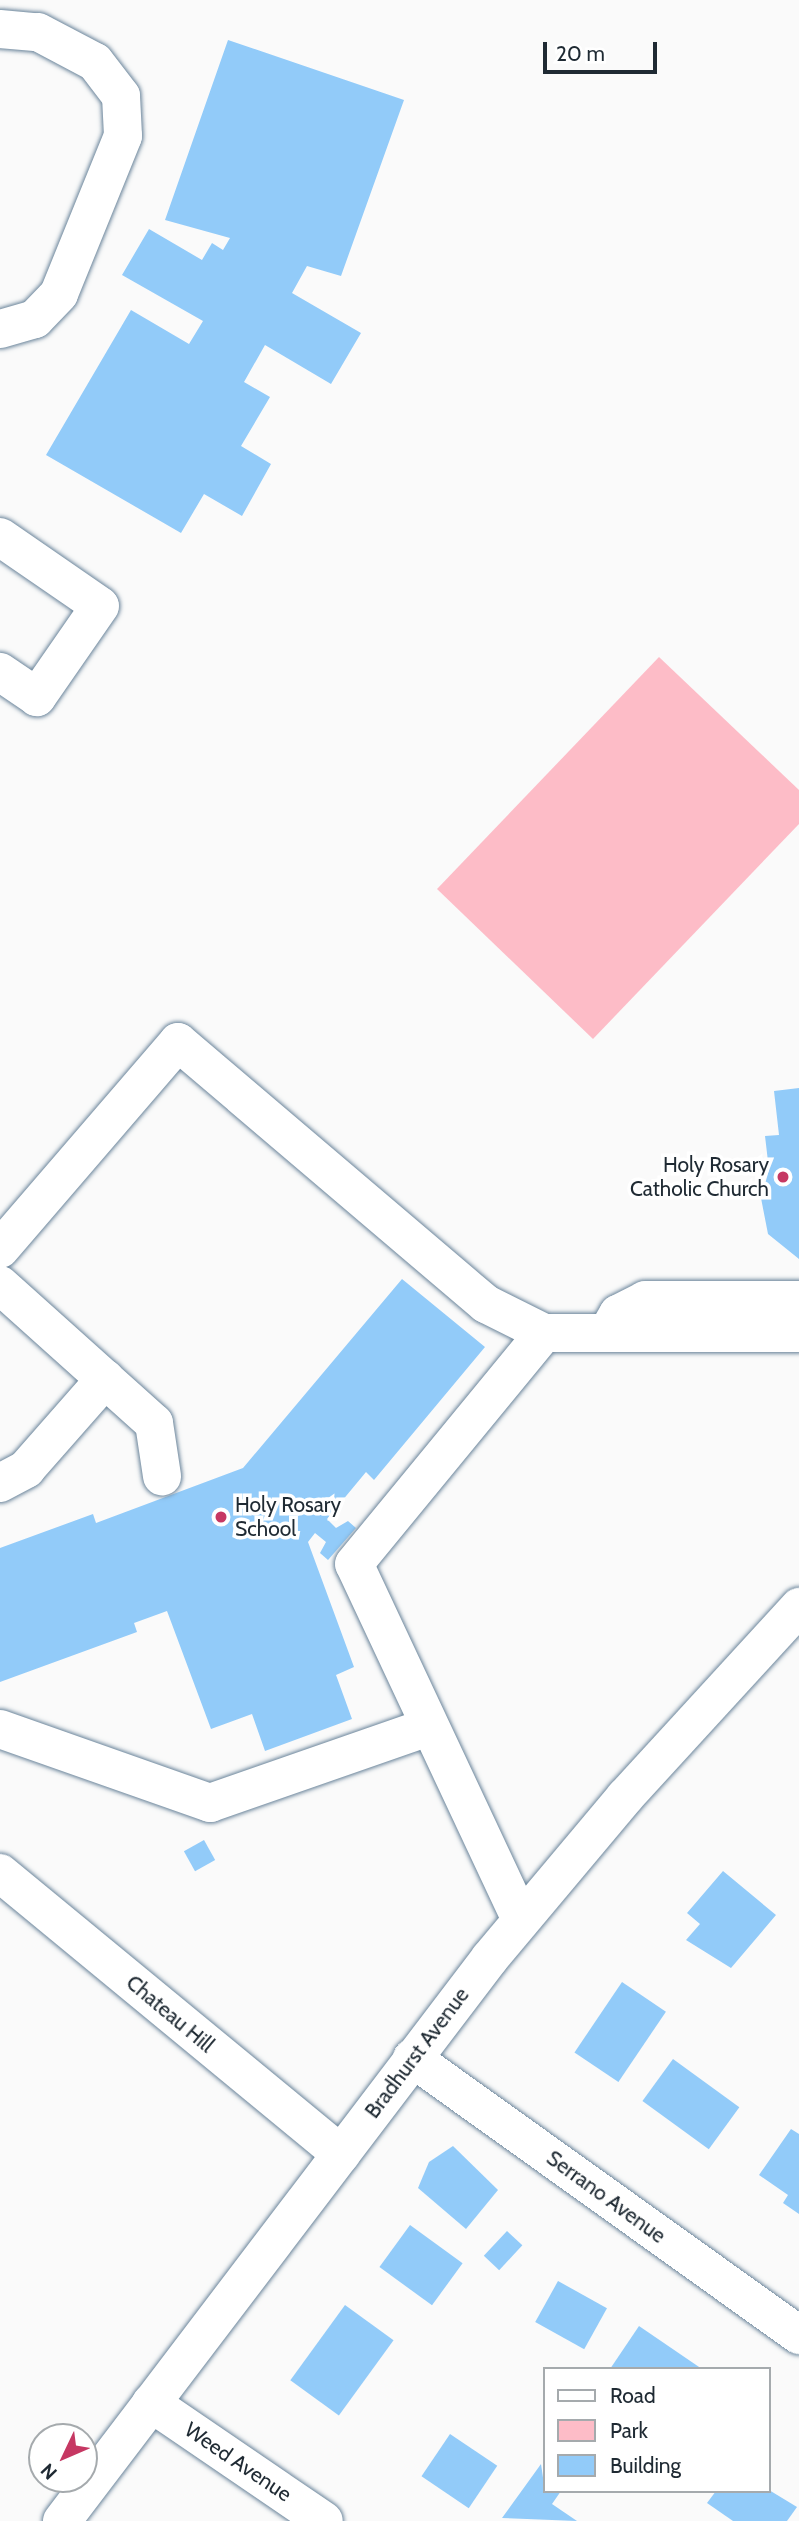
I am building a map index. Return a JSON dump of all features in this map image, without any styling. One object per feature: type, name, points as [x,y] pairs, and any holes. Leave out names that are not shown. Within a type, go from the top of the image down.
[{"type":"main road","points":[[0,29],[38,32],[95,62],[121,96],[123,136],[59,294],[35,319],[0,330]]},
{"type":"main road","points":[[0,537],[100,606],[37,697],[0,672]]},
{"type":"main road","points":[[0,1249],[178,1042],[486,1304],[544,1333],[799,1334]]},
{"type":"main road","points":[[0,1285],[154,1423],[162,1476]]},
{"type":"main road","points":[[607,1333],[618,1314],[645,1300],[799,1300]]},
{"type":"main road","points":[[521,1920],[428,1727],[354,1564],[544,1333]]},
{"type":"main road","points":[[0,1483],[26,1469],[105,1379]]},
{"type":"main road","name":"Bradhurst Avenue","points":[[62,2521],[412,2058],[521,1920],[799,1608]]},
{"type":"main road","points":[[0,1729],[210,1803],[428,1727]]},
{"type":"main road","name":"Chateau Hill","points":[[0,1873],[341,2154]]},
{"type":"main road","name":"Serrano Avenue","points":[[412,2058],[799,2335]]},
{"type":"main road","name":"Weed Avenue","points":[[151,2403],[324,2521]]},
{"type":"green space","points":[[659,657],[799,790],[799,824],[593,1039],[437,889]]},
{"type":"building","points":[[228,40],[404,100],[341,276],[307,266],[292,293],[361,333],[331,384],[265,345],[244,382],[270,397],[241,446],[271,464],[242,516],[204,494],[181,533],[46,455],[131,310],[189,344],[203,321],[122,275],[149,229],[202,260],[212,243],[223,250],[230,238],[165,220]]},
{"type":"building","name":"Holy Rosary Catholic Church","points":[[799,1088],[799,1259],[768,1234],[761,1198],[769,1170],[765,1136],[779,1135],[774,1091]]},
{"type":"building","name":"Holy Rosary School","points":[[402,1279],[485,1347],[374,1480],[366,1472],[327,1519],[336,1528],[348,1521],[356,1528],[328,1560],[320,1553],[326,1542],[315,1533],[308,1542],[354,1667],[336,1675],[352,1719],[265,1751],[252,1714],[211,1729],[167,1611],[134,1623],[137,1632],[0,1682],[0,1548],[93,1514],[96,1523],[243,1468]]},
{"type":"building","points":[[204,1840],[215,1860],[195,1871],[184,1851]]},
{"type":"building","points":[[723,1871],[776,1915],[731,1968],[686,1940],[700,1924],[687,1913]]},
{"type":"building","points":[[622,1982],[666,2012],[618,2082],[574,2052]]},
{"type":"building","points":[[673,2059],[739,2107],[709,2149],[642,2101]]},
{"type":"building","points":[[791,2129],[799,2134],[799,2214],[783,2203],[788,2195],[759,2175]]},
{"type":"building","points":[[453,2146],[498,2190],[466,2229],[418,2188],[429,2162]]},
{"type":"building","points":[[410,2225],[463,2263],[432,2305],[379,2267]]},
{"type":"building","points":[[507,2231],[522,2245],[499,2270],[484,2256]]},
{"type":"building","points":[[558,2281],[607,2308],[584,2349],[535,2322]]},
{"type":"building","points":[[345,2305],[394,2340],[339,2416],[290,2380]]},
{"type":"building","points":[[639,2326],[699,2367],[611,2367]]},
{"type":"building","points":[[450,2434],[497,2466],[469,2508],[421,2476]]},
{"type":"building","points":[[541,2464],[544,2493],[560,2493],[552,2504],[577,2521],[502,2518]]},
{"type":"building","points":[[771,2491],[797,2507],[787,2521],[733,2521],[707,2503],[714,2493]]},
{"type":"place","name":"Holy Rosary Catholic Church","points":[[783,1177]]},
{"type":"place","name":"Holy Rosary School","points":[[221,1517]]}]
